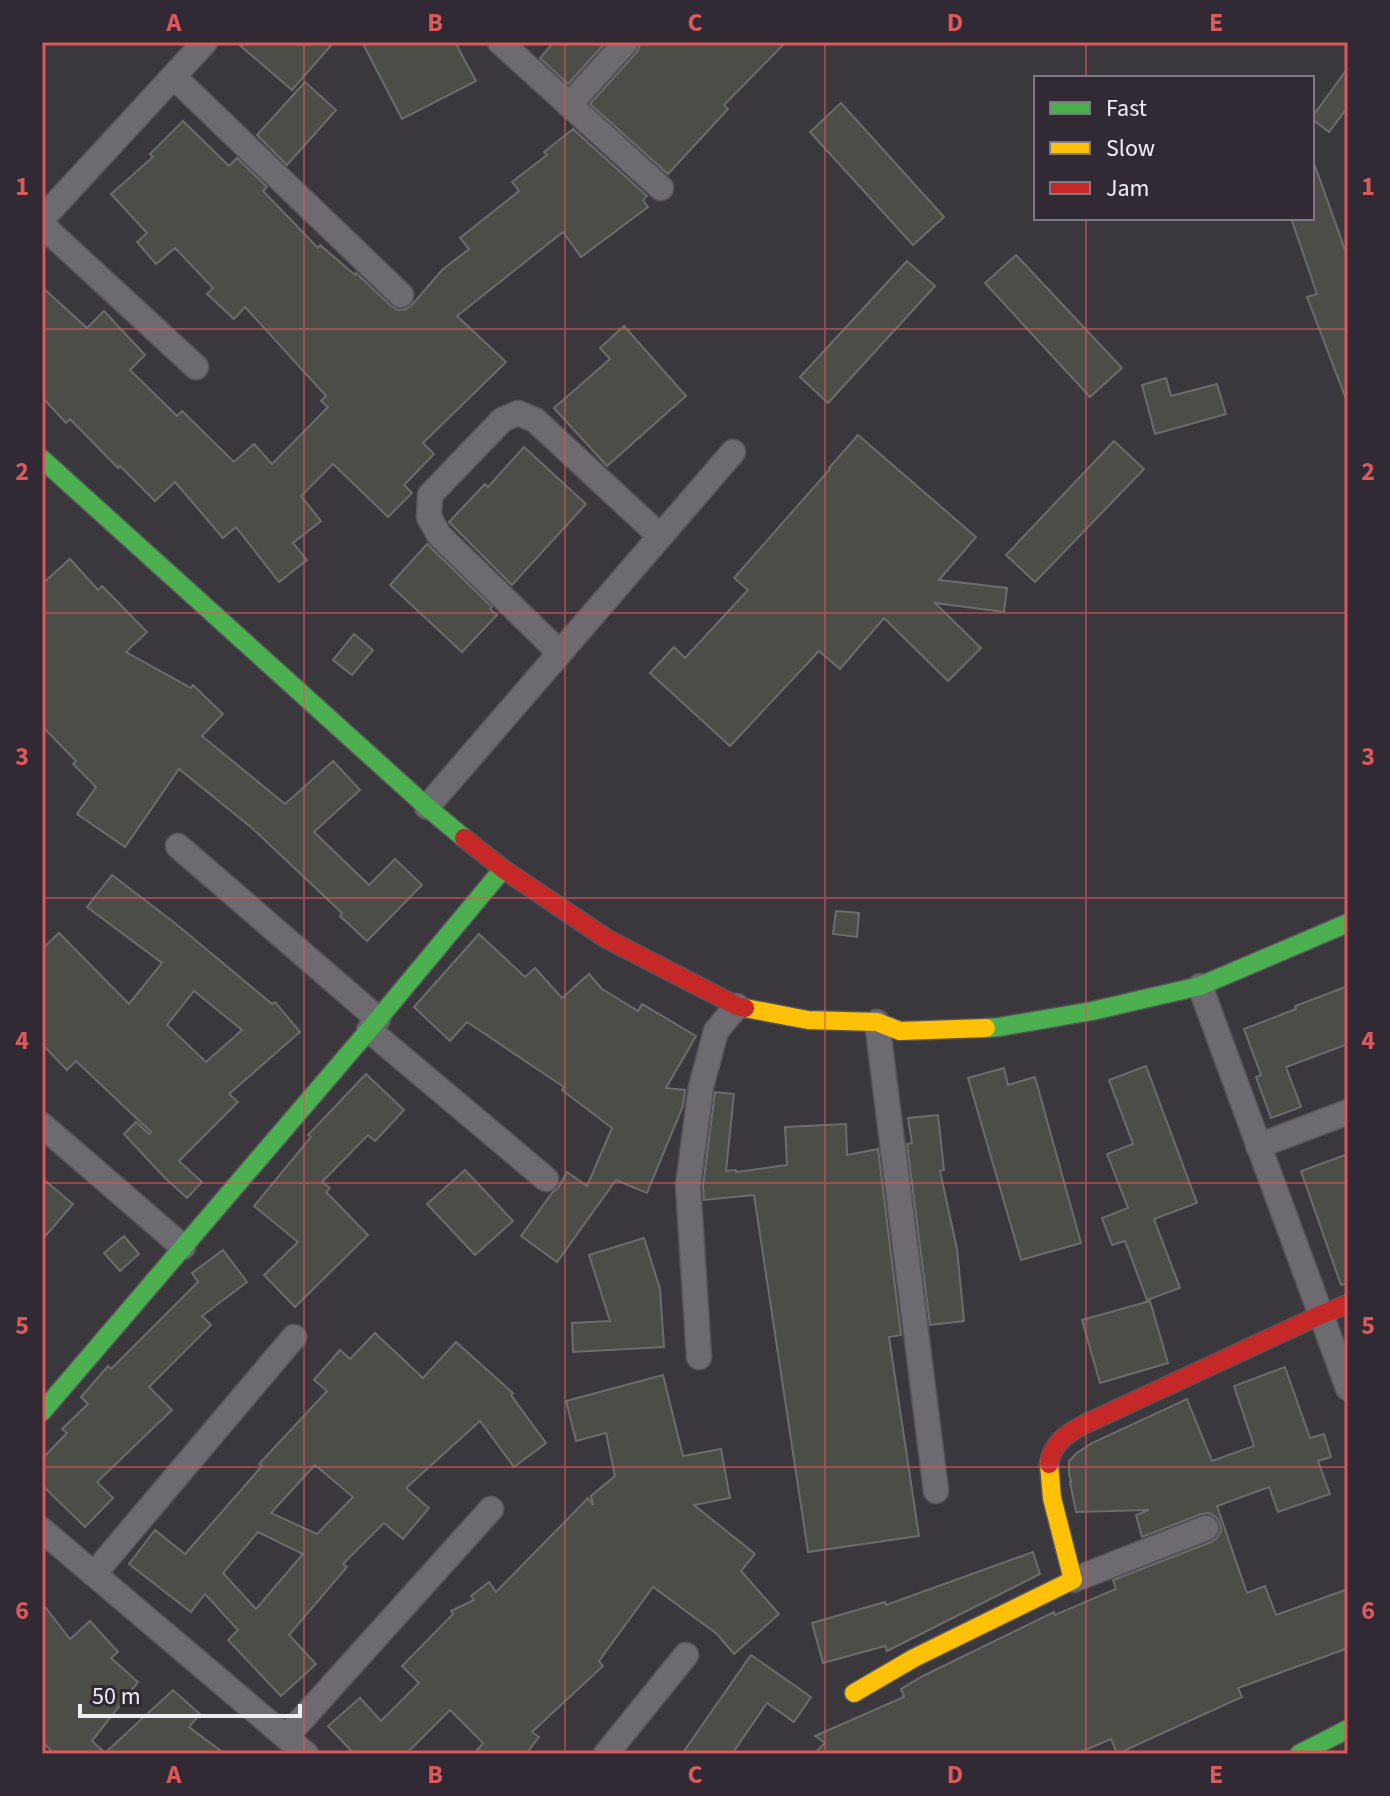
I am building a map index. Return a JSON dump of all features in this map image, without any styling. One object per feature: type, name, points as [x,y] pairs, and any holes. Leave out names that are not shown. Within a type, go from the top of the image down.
[{"type":"street","points":[[42,219],[205,42]]},
{"type":"street","points":[[500,42],[661,188]]},
{"type":"street","points":[[569,105],[626,42]]},
{"type":"street","points":[[174,77],[401,295]]},
{"type":"street","points":[[42,225],[196,367]]},
{"type":"street","points":[[560,653],[439,535],[429,517],[430,495],[502,420],[518,413],[535,420],[660,536]]},
{"type":"street","points":[[427,807],[733,452]]},
{"type":"street","points":[[42,459],[427,807],[503,869],[607,939],[737,1006],[808,1020],[877,1022],[900,1031],[999,1027],[1092,1011],[1200,986],[1348,923]]},
{"type":"street","points":[[178,846],[546,1179]]},
{"type":"street","points":[[42,1412],[374,1025],[503,869]]},
{"type":"street","points":[[1200,986],[1348,1388]]},
{"type":"street","points":[[699,1357],[688,1185],[701,1087],[716,1031],[737,1006]]},
{"type":"street","points":[[877,1022],[936,1491]]},
{"type":"street","points":[[1258,1146],[1348,1112]]},
{"type":"street","points":[[42,1125],[183,1247]]},
{"type":"street","points":[[1073,1580],[1048,1481],[1050,1455],[1063,1436],[1348,1304]]},
{"type":"street","points":[[94,1574],[294,1337]]},
{"type":"street","points":[[286,1737],[491,1509]]},
{"type":"street","points":[[854,1693],[914,1658],[1073,1580],[1206,1528]]},
{"type":"street","points":[[42,1530],[306,1754]]},
{"type":"street","points":[[606,1754],[686,1655]]},
{"type":"street","points":[[1299,1754],[1348,1729]]},
{"type":"building","points":[[236,42],[334,42],[292,90]]},
{"type":"building","points":[[362,42],[455,42],[476,81],[402,119]]},
{"type":"building","points":[[554,42],[606,42],[568,84],[540,58]]},
{"type":"building","points":[[641,42],[786,42],[724,105],[728,109],[668,174],[590,104],[637,52]]},
{"type":"building","points":[[1348,68],[1348,107],[1329,132],[1314,121],[1314,114]]},
{"type":"building","points":[[305,82],[336,110],[287,165],[257,135]]},
{"type":"building","points":[[841,103],[944,217],[913,245],[810,132]]},
{"type":"building","points":[[183,121],[229,166],[237,158],[267,187],[263,191],[318,248],[320,245],[398,310],[411,306],[442,270],[469,249],[460,238],[519,191],[512,182],[547,155],[544,152],[573,129],[647,196],[643,200],[648,207],[581,257],[563,232],[457,316],[506,362],[423,443],[434,454],[404,485],[412,493],[388,517],[333,464],[301,496],[321,521],[293,543],[307,560],[279,582],[236,527],[223,538],[175,482],[155,501],[70,419],[66,423],[42,397],[42,287],[87,328],[104,311],[145,355],[130,370],[177,416],[182,411],[234,462],[254,444],[272,464],[328,407],[321,401],[326,396],[245,307],[234,319],[207,294],[213,288],[175,248],[156,264],[137,242],[147,233],[111,194],[153,157],[150,154]]},
{"type":"building","points":[[1314,166],[1348,258],[1348,399],[1307,297],[1317,294],[1292,220],[1314,220]]},
{"type":"building","points":[[1016,255],[1122,368],[1090,397],[985,283]]},
{"type":"building","points":[[907,261],[935,286],[828,403],[800,377]]},
{"type":"building","points":[[624,326],[686,396],[607,466],[554,408],[610,359],[600,348]]},
{"type":"building","points":[[1166,378],[1171,396],[1217,384],[1226,414],[1155,434],[1142,385]]},
{"type":"building","points":[[858,435],[976,537],[939,580],[1007,588],[1004,612],[935,603],[981,648],[948,681],[884,618],[840,669],[819,651],[730,746],[650,673],[674,647],[685,658],[748,590],[734,578]]},
{"type":"building","points":[[1114,441],[1144,469],[1035,582],[1006,555]]},
{"type":"building","points":[[524,447],[586,504],[512,585],[449,522],[485,484],[488,487]]},
{"type":"building","points":[[427,544],[497,615],[462,652],[390,585]]},
{"type":"building","points":[[70,559],[98,590],[102,586],[147,632],[126,652],[191,688],[193,685],[223,714],[202,736],[285,804],[333,761],[360,790],[314,832],[369,885],[395,859],[422,885],[367,941],[340,916],[342,913],[252,828],[179,769],[125,847],[77,814],[96,787],[42,726],[42,584]]},
{"type":"building","points":[[354,634],[373,650],[352,675],[333,660]]},
{"type":"building","points":[[112,875],[272,1004],[275,1002],[300,1032],[229,1094],[238,1102],[179,1161],[202,1182],[187,1198],[124,1134],[136,1122],[149,1134],[151,1132],[76,1061],[67,1070],[42,1044],[42,949],[59,933],[129,1004],[162,963],[87,907]],"holes":[[[194,991],[242,1030],[206,1062],[167,1025]]]},
{"type":"building","points":[[836,911],[859,913],[857,937],[833,934]]},
{"type":"building","points":[[479,934],[525,977],[535,968],[562,998],[589,974],[602,989],[638,1011],[642,1004],[696,1036],[666,1088],[685,1090],[683,1106],[647,1193],[616,1180],[557,1262],[521,1236],[567,1172],[587,1186],[612,1128],[562,1090],[564,1087],[467,1022],[450,1041],[414,1007]]},
{"type":"building","points":[[1348,986],[1348,1044],[1286,1067],[1301,1107],[1271,1118],[1256,1077],[1261,1075],[1244,1029]]},
{"type":"building","points":[[1146,1066],[1197,1203],[1154,1219],[1180,1288],[1147,1300],[1125,1241],[1112,1245],[1102,1218],[1128,1208],[1107,1154],[1133,1144],[1109,1080]]},
{"type":"building","points":[[1004,1068],[1008,1085],[1035,1077],[1081,1243],[1021,1260],[968,1078]]},
{"type":"building","points":[[366,1074],[404,1110],[375,1141],[368,1135],[322,1182],[330,1188],[326,1192],[368,1235],[295,1307],[264,1275],[298,1242],[254,1206],[311,1137],[308,1135]]},
{"type":"building","points":[[715,1092],[734,1094],[726,1171],[787,1165],[785,1127],[846,1124],[847,1155],[878,1149],[901,1335],[889,1337],[919,1536],[808,1552],[754,1195],[704,1200],[703,1186]]},
{"type":"building","points":[[938,1115],[944,1170],[940,1171],[957,1249],[964,1321],[930,1325],[907,1144],[912,1143],[908,1118]]},
{"type":"building","points":[[1348,1154],[1348,1284],[1341,1285],[1301,1171]]},
{"type":"building","points":[[465,1170],[513,1221],[475,1255],[427,1204]]},
{"type":"building","points":[[42,1178],[73,1204],[42,1240]]},
{"type":"building","points":[[124,1236],[139,1254],[120,1271],[104,1253]]},
{"type":"building","points":[[644,1238],[660,1289],[664,1347],[573,1352],[572,1323],[610,1321],[589,1255]]},
{"type":"building","points":[[223,1250],[247,1282],[202,1316],[211,1325],[149,1387],[172,1410],[97,1482],[113,1498],[85,1527],[42,1485],[42,1459],[67,1433],[62,1429],[88,1404],[81,1397],[108,1366],[111,1369],[198,1282],[192,1273]]},
{"type":"building","points":[[1150,1301],[1168,1363],[1100,1383],[1082,1320]]},
{"type":"building","points":[[375,1333],[423,1378],[456,1342],[513,1393],[511,1395],[546,1443],[514,1467],[480,1421],[406,1488],[429,1508],[403,1539],[384,1523],[343,1564],[347,1567],[289,1635],[316,1664],[281,1696],[228,1640],[238,1630],[205,1594],[191,1612],[129,1564],[155,1530],[185,1554],[262,1466],[259,1464],[327,1391],[314,1380],[340,1350],[350,1359]],"holes":[[[315,1465],[353,1497],[317,1534],[271,1513]],[[258,1532],[303,1554],[256,1609],[223,1573]]]},
{"type":"building","points":[[1285,1367],[1310,1438],[1324,1434],[1331,1457],[1318,1461],[1330,1494],[1278,1512],[1269,1487],[1217,1506],[1247,1593],[1265,1586],[1276,1615],[1348,1589],[1348,1648],[1238,1688],[1242,1697],[1117,1754],[1111,1739],[1076,1754],[814,1754],[825,1743],[815,1736],[904,1697],[901,1689],[923,1676],[1054,1612],[1055,1615],[1116,1589],[1113,1580],[1217,1538],[1221,1531],[1220,1523],[1209,1513],[1142,1537],[1136,1515],[1149,1510],[1076,1512],[1069,1461],[1092,1443],[1187,1399],[1212,1461],[1254,1446],[1234,1386]]},
{"type":"building","points":[[663,1375],[683,1456],[721,1449],[730,1498],[694,1505],[755,1554],[741,1571],[779,1614],[734,1654],[717,1634],[653,1587],[599,1661],[603,1666],[532,1732],[539,1737],[526,1754],[474,1754],[483,1743],[450,1710],[406,1754],[354,1754],[328,1726],[360,1698],[381,1721],[419,1683],[402,1666],[453,1614],[451,1611],[474,1600],[471,1596],[489,1582],[496,1592],[588,1498],[593,1505],[591,1496],[615,1476],[606,1433],[576,1441],[566,1401]]},
{"type":"building","points":[[1033,1552],[1040,1574],[887,1651],[885,1646],[823,1663],[812,1623],[885,1602],[886,1605]]},
{"type":"building","points":[[42,1603],[70,1639],[90,1621],[118,1652],[111,1658],[138,1682],[92,1741],[105,1753],[173,1690],[200,1714],[189,1727],[225,1754],[54,1754],[42,1741]]},
{"type":"building","points":[[751,1655],[811,1697],[794,1722],[767,1703],[732,1754],[682,1754]]},
{"type":"traffic: fast","points":[[42,459],[464,838]]},
{"type":"traffic: fast","points":[[42,1412],[503,869]]},
{"type":"traffic: fast","points":[[986,1028],[1092,1011],[1200,986],[1348,923]]},
{"type":"traffic: fast","points":[[1299,1754],[1348,1729]]},
{"type":"traffic: slow","points":[[745,1008],[808,1020],[877,1022],[900,1031],[986,1028]]},
{"type":"traffic: slow","points":[[854,1693],[914,1658],[1073,1580],[1052,1498],[1049,1464]]},
{"type":"traffic: jam","points":[[464,838],[503,869],[607,939],[745,1008]]},
{"type":"traffic: jam","points":[[1049,1464],[1061,1440],[1083,1425],[1348,1304]]}]
